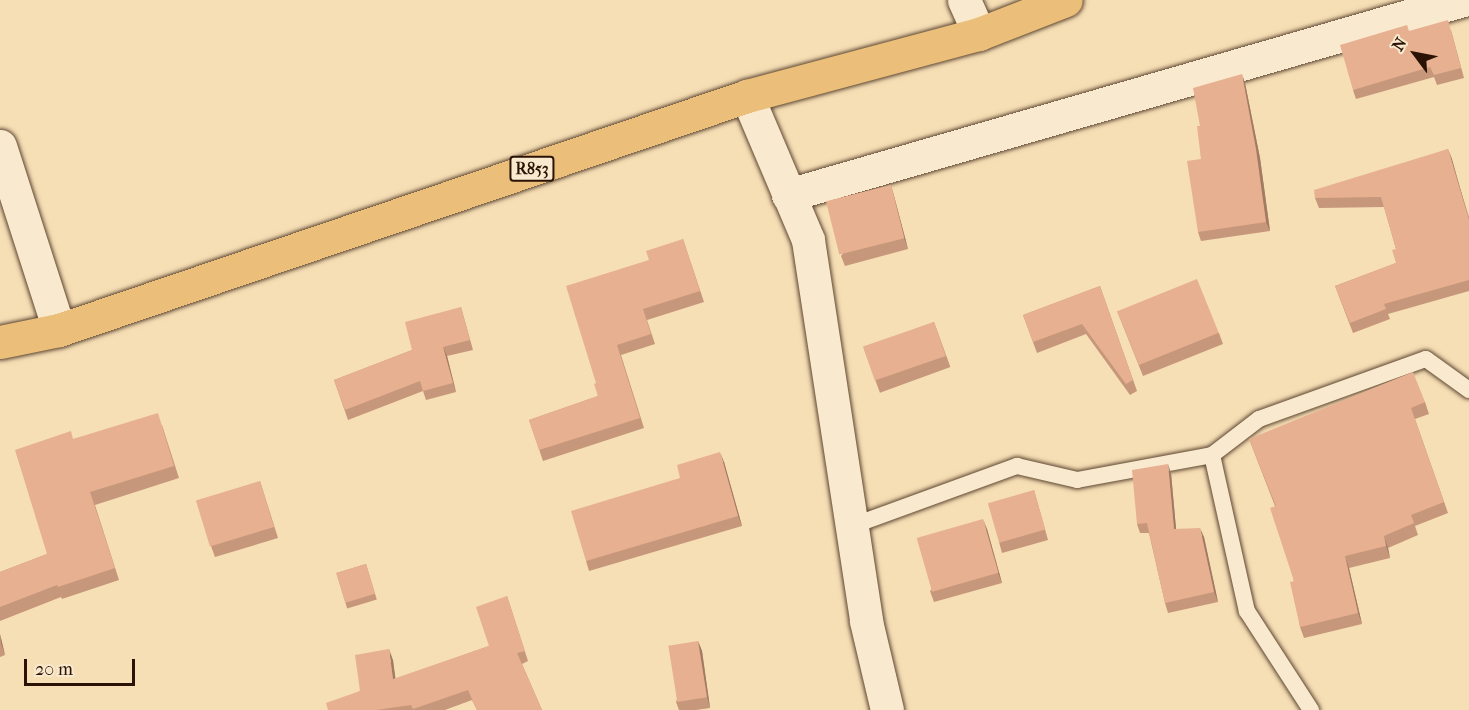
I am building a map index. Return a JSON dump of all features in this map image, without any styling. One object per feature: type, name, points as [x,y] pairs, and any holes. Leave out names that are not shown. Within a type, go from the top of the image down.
[{"type":"main road","name":"R853","points":[[0,342],[59,330],[747,96],[979,34],[1066,0]]},
{"type":"street","points":[[964,0],[979,34]]},
{"type":"street","points":[[788,195],[1463,0]]},
{"type":"street","points":[[747,96],[808,240],[866,621],[887,710]]},
{"type":"street","points":[[0,146],[59,330]]},
{"type":"lane","points":[[852,526],[1017,466],[1077,480],[1212,455],[1259,419],[1426,359],[1469,390]]},
{"type":"lane","points":[[1212,455],[1247,611],[1311,710]]},
{"type":"building","points":[[1448,20],[1461,68],[1434,75],[1430,67],[1353,90],[1340,45],[1407,25],[1409,31]]},
{"type":"building","points":[[1242,74],[1256,149],[1266,222],[1198,232],[1187,161],[1201,159],[1197,126],[1200,126],[1193,88]]},
{"type":"building","points":[[1448,149],[1469,220],[1469,280],[1384,304],[1386,309],[1350,323],[1335,286],[1396,263],[1392,250],[1396,249],[1381,197],[1315,198],[1314,190]]},
{"type":"building","points":[[891,185],[904,238],[839,255],[826,201]]},
{"type":"building","points":[[683,239],[700,291],[643,309],[651,334],[617,345],[640,418],[539,450],[529,420],[598,396],[566,286],[649,260],[646,251]]},
{"type":"building","points":[[1197,279],[1219,333],[1139,365],[1117,311]]},
{"type":"building","points":[[1100,286],[1133,380],[1126,384],[1082,324],[1033,342],[1023,315]]},
{"type":"building","points":[[461,307],[470,340],[443,347],[453,383],[423,391],[420,381],[345,410],[334,380],[412,350],[405,322]]},
{"type":"building","points":[[934,322],[946,356],[875,380],[863,346]]},
{"type":"building","points":[[1413,372],[1425,402],[1411,408],[1444,502],[1411,515],[1414,523],[1384,536],[1386,546],[1345,556],[1358,613],[1300,627],[1290,582],[1294,581],[1270,508],[1276,506],[1249,439]]},
{"type":"building","points":[[158,413],[174,466],[90,492],[115,568],[58,587],[57,585],[0,607],[0,572],[47,554],[15,450],[71,431],[73,439]]},
{"type":"building","points":[[720,452],[738,516],[586,561],[571,511],[680,478],[677,465]]},
{"type":"building","points":[[1168,464],[1174,529],[1200,528],[1214,592],[1165,603],[1147,523],[1137,524],[1132,470]]},
{"type":"building","points":[[260,481],[274,527],[210,546],[196,501]]},
{"type":"building","points":[[1034,490],[1045,529],[999,543],[988,503]]},
{"type":"building","points":[[983,519],[998,573],[932,592],[917,538]]},
{"type":"building","points":[[366,564],[375,594],[345,603],[336,573]]},
{"type":"building","points":[[507,596],[525,651],[517,653],[542,710],[477,710],[468,690],[413,709],[411,705],[376,710],[328,710],[326,703],[360,691],[355,655],[389,649],[393,679],[489,646],[476,607]]},
{"type":"building","points":[[698,641],[707,697],[677,702],[668,646]]}]
